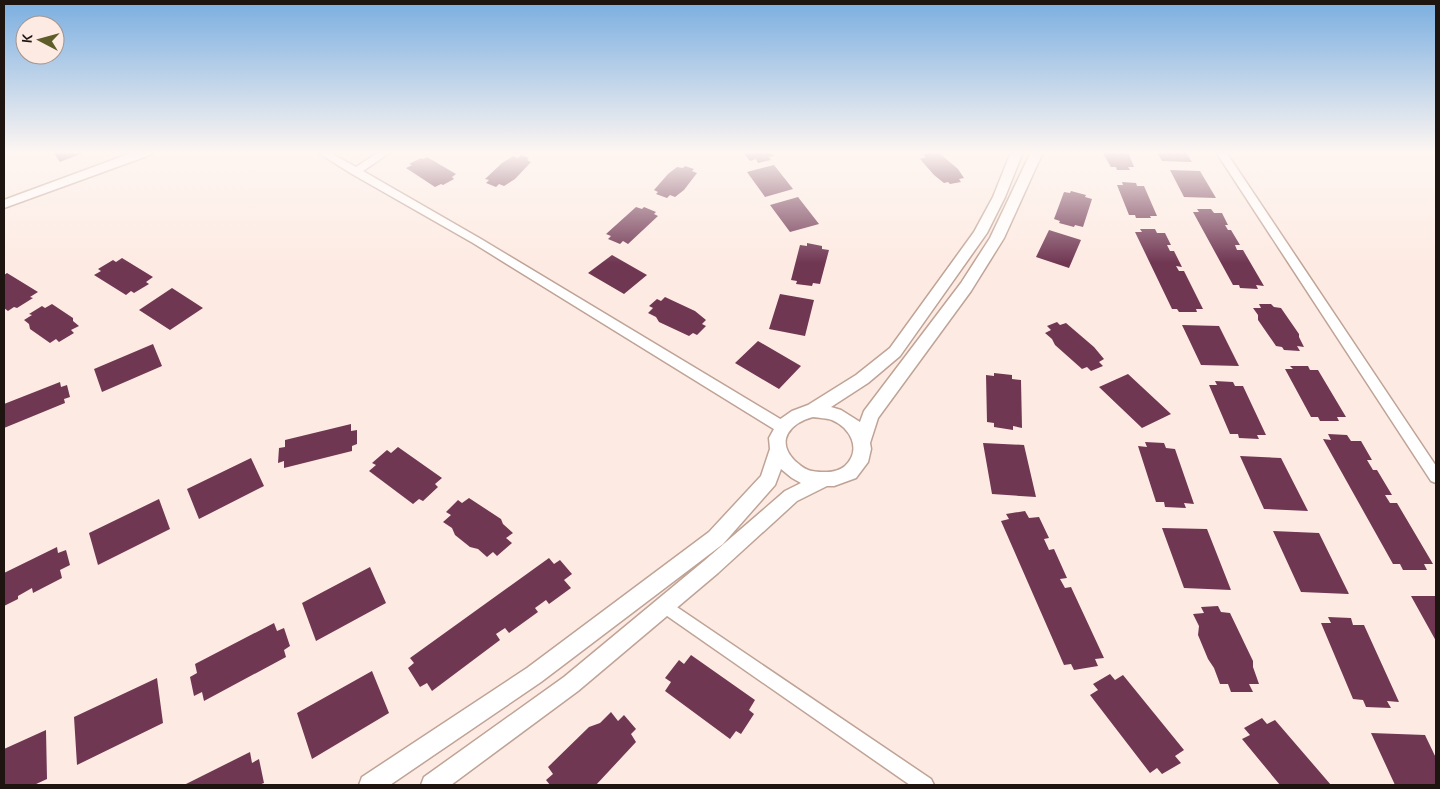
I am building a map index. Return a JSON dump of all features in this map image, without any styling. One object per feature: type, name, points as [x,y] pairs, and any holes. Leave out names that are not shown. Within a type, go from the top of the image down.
[{"type":"street","points":[[4,199],[31,189]]},
{"type":"street","points":[[4,204],[45,189]]},
{"type":"street","points":[[385,189],[477,241],[782,427]]},
{"type":"street","points":[[813,410],[862,379],[895,352],[980,233],[1002,189]]},
{"type":"street","points":[[863,441],[870,416],[966,287],[997,238],[1020,189]]},
{"type":"street","points":[[1245,189],[1436,477]]},
{"type":"street","points":[[370,785],[534,675],[716,538],[768,480],[778,450],[778,438],[782,427],[790,418],[801,412],[813,410],[826,410],[839,414],[850,421],[858,430],[863,441],[864,452],[860,462],[851,472],[838,478],[823,480],[808,478],[794,471],[784,462],[778,450]]},
{"type":"street","points":[[432,785],[571,684],[665,606],[791,496],[823,480]]},
{"type":"street","points":[[665,606],[925,785]]},
{"type":"building","points":[[685,189],[675,197],[670,195],[667,198],[656,194],[658,192],[654,190]]},
{"type":"building","points":[[759,189],[793,189],[765,197]]},
{"type":"building","points":[[1119,189],[1145,189],[1157,216],[1136,218],[1135,215],[1129,215]]},
{"type":"building","points":[[1180,189],[1211,189],[1216,198],[1184,197]]},
{"type":"building","points":[[1071,191],[1086,195],[1085,197],[1092,199],[1083,227],[1059,223],[1060,221],[1054,219],[1064,192],[1070,193]]},
{"type":"building","points":[[798,197],[819,224],[790,232],[770,205]]},
{"type":"building","points":[[636,207],[642,209],[644,207],[656,212],[654,214],[658,216],[628,244],[623,241],[620,244],[608,239],[611,236],[606,234]]},
{"type":"building","points":[[1197,209],[1211,209],[1214,213],[1222,213],[1228,225],[1225,225],[1228,230],[1231,230],[1240,245],[1235,245],[1237,250],[1243,250],[1264,286],[1256,285],[1258,289],[1240,288],[1239,285],[1233,285],[1193,212],[1199,212]]},
{"type":"building","points":[[1140,229],[1155,229],[1157,233],[1165,233],[1171,245],[1167,245],[1170,251],[1174,251],[1182,267],[1176,266],[1179,271],[1184,271],[1203,309],[1196,309],[1197,312],[1179,312],[1177,309],[1172,309],[1135,232],[1142,232]]},
{"type":"building","points":[[1049,230],[1081,240],[1069,268],[1036,257]]},
{"type":"building","points":[[807,243],[822,246],[822,249],[829,250],[820,284],[813,283],[812,286],[796,284],[797,281],[791,280],[800,245],[807,246]]},
{"type":"building","points":[[612,255],[647,275],[624,294],[588,273]]},
{"type":"building","points":[[122,258],[153,277],[146,282],[149,284],[134,293],[131,291],[126,295],[94,275],[101,271],[98,269],[113,260],[116,262]]},
{"type":"building","points":[[7,273],[38,292],[30,297],[33,298],[8,311],[4,308],[4,275]]},
{"type":"building","points":[[172,288],[203,308],[170,330],[139,310]]},
{"type":"building","points":[[780,294],[814,300],[805,336],[769,329]]},
{"type":"building","points":[[665,297],[695,311],[706,320],[702,324],[706,326],[697,335],[693,333],[689,336],[659,322],[656,317],[648,313],[653,308],[649,306],[657,299],[661,301]]},
{"type":"building","points":[[52,304],[73,318],[73,321],[79,326],[71,330],[74,333],[59,342],[56,339],[50,343],[30,329],[29,324],[24,320],[32,315],[29,314],[42,306],[45,308]]},
{"type":"building","points":[[1259,304],[1271,304],[1274,307],[1281,308],[1299,334],[1304,347],[1297,346],[1300,351],[1284,350],[1282,347],[1276,346],[1258,320],[1258,315],[1253,308],[1261,308]]},
{"type":"building","points":[[1057,322],[1060,325],[1066,323],[1094,347],[1104,359],[1099,362],[1103,366],[1091,371],[1087,367],[1082,369],[1055,345],[1052,339],[1045,333],[1051,330],[1047,326]]},
{"type":"building","points":[[1182,325],[1219,326],[1239,366],[1201,365]]},
{"type":"building","points":[[758,341],[801,366],[779,389],[735,363]]},
{"type":"building","points":[[153,344],[162,366],[102,392],[94,369]]},
{"type":"building","points":[[1290,366],[1308,366],[1310,370],[1318,370],[1346,417],[1337,417],[1339,421],[1320,421],[1318,417],[1311,417],[1285,369],[1293,369]]},
{"type":"building","points":[[994,373],[1012,375],[1012,379],[1021,380],[1022,428],[1013,426],[1013,430],[994,427],[994,423],[987,422],[986,375],[994,376]]},
{"type":"building","points":[[1128,374],[1171,414],[1142,428],[1099,387]]},
{"type":"building","points":[[1215,381],[1233,382],[1235,386],[1243,386],[1266,435],[1257,435],[1259,439],[1239,438],[1238,434],[1230,434],[1209,385],[1217,385]]},
{"type":"building","points":[[60,382],[61,387],[67,385],[70,397],[64,399],[65,403],[4,428],[4,404]]},
{"type":"building","points":[[351,424],[351,431],[357,430],[357,444],[352,446],[352,451],[284,468],[284,461],[278,463],[279,448],[285,447],[285,440]]},
{"type":"building","points":[[1328,434],[1347,435],[1351,441],[1361,441],[1372,460],[1367,460],[1373,470],[1377,470],[1392,495],[1385,495],[1390,503],[1397,503],[1433,564],[1424,564],[1427,570],[1403,570],[1400,564],[1393,564],[1323,439],[1331,440]]},
{"type":"building","points":[[1145,442],[1164,443],[1166,448],[1175,449],[1194,504],[1184,503],[1186,508],[1165,507],[1164,502],[1156,502],[1138,446],[1147,447]]},
{"type":"building","points":[[983,443],[1024,445],[1036,497],[992,494]]},
{"type":"building","points":[[398,447],[442,478],[435,484],[438,487],[423,501],[419,499],[413,504],[369,471],[376,465],[372,463],[387,450],[391,453]]},
{"type":"building","points":[[1240,456],[1281,458],[1308,511],[1264,509]]},
{"type":"building","points":[[251,458],[264,486],[199,519],[187,489]]},
{"type":"building","points":[[469,498],[501,519],[503,524],[513,533],[506,538],[512,543],[497,556],[493,552],[487,557],[478,549],[470,547],[455,535],[452,528],[443,522],[451,515],[446,512],[458,500],[462,503]]},
{"type":"building","points":[[159,499],[170,529],[98,565],[89,533]]},
{"type":"building","points":[[1025,511],[1029,518],[1039,517],[1049,538],[1044,539],[1049,550],[1054,549],[1067,578],[1060,579],[1065,588],[1071,587],[1104,658],[1095,659],[1098,666],[1074,670],[1071,664],[1064,665],[1001,521],[1009,519],[1006,514]]},
{"type":"building","points":[[1162,528],[1207,529],[1231,590],[1184,588]]},
{"type":"building","points":[[1273,531],[1319,533],[1349,594],[1301,592]]},
{"type":"building","points":[[57,547],[58,553],[66,550],[70,565],[60,570],[62,578],[33,593],[32,588],[18,596],[18,599],[4,606],[4,573]]},
{"type":"building","points":[[549,558],[554,564],[560,560],[572,574],[564,580],[571,588],[549,604],[546,600],[535,608],[538,612],[509,633],[505,628],[496,634],[500,640],[432,691],[427,683],[420,687],[408,668],[414,663],[410,658]]},
{"type":"building","points":[[370,567],[386,603],[316,641],[302,603]]},
{"type":"building","points":[[1411,596],[1436,596],[1436,641]]},
{"type":"building","points":[[1218,606],[1221,612],[1230,613],[1253,661],[1253,667],[1259,684],[1249,684],[1253,692],[1231,692],[1228,684],[1220,684],[1198,635],[1199,626],[1193,614],[1204,613],[1201,607]]},
{"type":"building","points":[[1328,617],[1351,618],[1353,625],[1364,625],[1399,702],[1387,701],[1391,708],[1366,707],[1363,700],[1353,699],[1321,623],[1331,623]]},
{"type":"building","points":[[274,623],[277,631],[284,628],[290,646],[284,650],[286,657],[204,701],[202,692],[194,696],[190,677],[197,673],[195,664]]},
{"type":"building","points":[[691,655],[755,700],[749,710],[754,714],[741,734],[736,731],[730,739],[665,691],[671,682],[665,678],[679,660],[684,664]]},
{"type":"building","points":[[372,671],[389,713],[312,759],[297,713]]},
{"type":"building","points":[[1110,674],[1115,680],[1123,675],[1184,750],[1175,756],[1181,763],[1162,774],[1157,768],[1150,773],[1090,695],[1098,690],[1093,684]]},
{"type":"building","points":[[157,678],[163,723],[77,765],[74,717]]},
{"type":"building","points":[[611,712],[618,721],[624,715],[636,729],[631,734],[636,742],[596,785],[550,785],[546,780],[553,774],[548,767],[589,727],[600,723]]},
{"type":"building","points":[[1262,718],[1267,724],[1275,720],[1331,785],[1280,785],[1242,739],[1250,735],[1244,728]]},
{"type":"building","points":[[46,730],[47,779],[34,785],[4,785],[4,749]]},
{"type":"building","points":[[1371,733],[1425,735],[1436,758],[1436,785],[1395,785]]},
{"type":"building","points":[[250,752],[252,763],[259,759],[264,783],[259,785],[184,785]]}]
